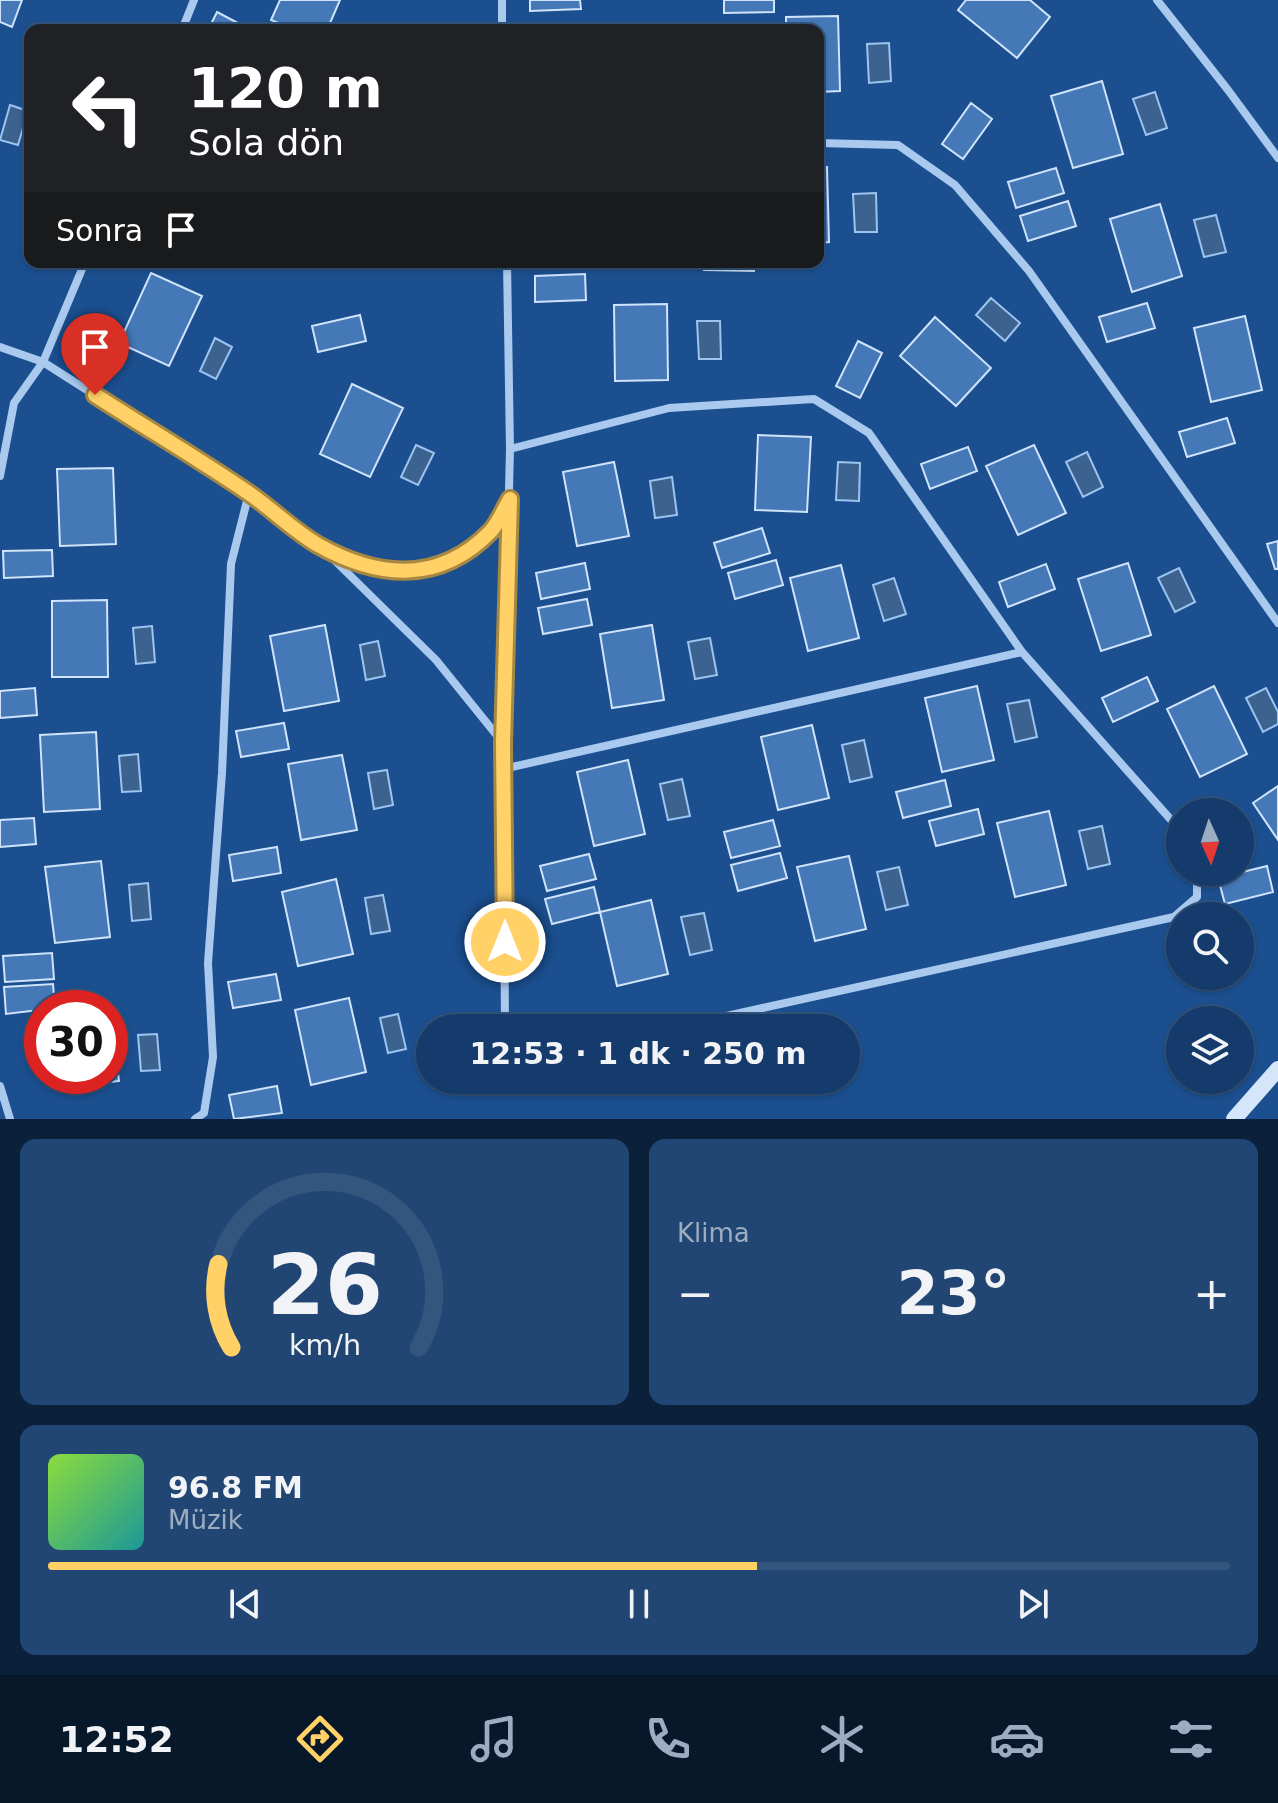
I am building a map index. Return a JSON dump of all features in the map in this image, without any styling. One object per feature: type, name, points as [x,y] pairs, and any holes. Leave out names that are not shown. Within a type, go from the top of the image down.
[{"type":"main road","points":[[1234,1119],[1278,1069]]},
{"type":"street","points":[[184,24],[194,0]]},
{"type":"street","points":[[502,0],[502,24]]},
{"type":"street","points":[[1157,0],[1278,158]]},
{"type":"street","points":[[824,143],[898,145],[955,185],[1029,271],[1278,623]]},
{"type":"street","points":[[0,476],[14,403],[43,362],[82,268]]},
{"type":"street","points":[[505,1014],[503,743],[510,499],[507,268]]},
{"type":"street","points":[[0,347],[43,362],[249,493],[318,544],[436,660],[503,743]]},
{"type":"street","points":[[510,449],[669,408],[814,399],[869,433],[1022,652],[1166,814]]},
{"type":"street","points":[[195,1119],[204,1113],[213,1057],[208,963],[222,773],[231,564],[249,493]]},
{"type":"street","points":[[318,544],[374,569],[412,572],[437,566],[464,554],[493,529],[510,499]]},
{"type":"street","points":[[503,769],[1022,652]]},
{"type":"street","points":[[735,1014],[1174,917],[1197,897],[1197,886]]},
{"type":"street","points":[[0,1086],[10,1119]]},
{"type":"water","points":[[889,43],[891,81],[869,83],[867,44]]},
{"type":"water","points":[[1155,92],[1167,128],[1146,135],[1133,99]]},
{"type":"water","points":[[10,105],[24,110],[24,125],[18,145],[0,140]]},
{"type":"water","points":[[876,193],[877,232],[855,232],[853,194]]},
{"type":"water","points":[[1216,215],[1226,252],[1204,257],[1194,220]]},
{"type":"water","points":[[991,298],[1020,323],[1005,341],[976,315]]},
{"type":"water","points":[[697,321],[720,321],[721,359],[699,359]]},
{"type":"water","points":[[215,338],[232,347],[216,379],[200,371]]},
{"type":"water","points":[[416,445],[434,453],[418,485],[401,477]]},
{"type":"water","points":[[1087,452],[1103,487],[1083,497],[1066,462]]},
{"type":"water","points":[[838,462],[860,463],[859,501],[836,500]]},
{"type":"water","points":[[672,477],[677,515],[655,518],[650,481]]},
{"type":"water","points":[[1179,568],[1195,602],[1175,612],[1158,578]]},
{"type":"water","points":[[894,578],[906,614],[884,621],[873,585]]},
{"type":"water","points":[[152,626],[155,662],[136,664],[133,628]]},
{"type":"water","points":[[710,638],[717,675],[695,679],[688,642]]},
{"type":"water","points":[[378,641],[385,676],[366,680],[360,645]]},
{"type":"water","points":[[1266,688],[1278,712],[1278,724],[1263,732],[1246,698]]},
{"type":"water","points":[[1029,700],[1037,737],[1015,742],[1007,704]]},
{"type":"water","points":[[864,740],[872,777],[850,782],[842,745]]},
{"type":"water","points":[[138,754],[141,791],[122,792],[119,756]]},
{"type":"water","points":[[387,770],[393,805],[374,809],[368,773]]},
{"type":"water","points":[[682,779],[690,816],[668,820],[660,784]]},
{"type":"water","points":[[1102,826],[1110,864],[1088,869],[1079,831]]},
{"type":"water","points":[[899,867],[908,905],[886,910],[877,872]]},
{"type":"water","points":[[148,883],[151,919],[132,921],[129,885]]},
{"type":"water","points":[[383,895],[390,931],[371,934],[365,898]]},
{"type":"water","points":[[704,913],[712,950],[690,955],[681,917]]},
{"type":"water","points":[[398,1014],[406,1049],[388,1053],[380,1018]]},
{"type":"water","points":[[157,1034],[160,1070],[141,1071],[138,1035]]},
{"type":"building","points":[[0,0],[22,0],[12,27],[0,22]]},
{"type":"building","points":[[280,0],[340,0],[330,24],[281,24],[271,20]]},
{"type":"building","points":[[530,0],[580,0],[581,9],[530,11]]},
{"type":"building","points":[[724,0],[774,0],[774,12],[724,13]]},
{"type":"building","points":[[966,0],[1030,0],[1050,17],[1017,58],[958,10]]},
{"type":"building","points":[[217,12],[240,24],[211,24]]},
{"type":"building","points":[[838,16],[840,91],[824,92],[824,24],[786,24],[786,17]]},
{"type":"building","points":[[1102,81],[1123,154],[1073,168],[1051,96]]},
{"type":"building","points":[[971,103],[992,119],[963,159],[942,144]]},
{"type":"building","points":[[824,167],[827,167],[829,242],[824,242]]},
{"type":"building","points":[[1056,168],[1064,193],[1016,208],[1008,182]]},
{"type":"building","points":[[1068,201],[1076,226],[1028,241],[1020,216]]},
{"type":"building","points":[[1160,204],[1182,276],[1132,292],[1110,219]]},
{"type":"building","points":[[704,268],[754,268],[754,271]]},
{"type":"building","points":[[151,273],[202,296],[169,366],[119,343]]},
{"type":"building","points":[[585,274],[586,300],[535,302],[535,276]]},
{"type":"building","points":[[1147,303],[1155,328],[1107,342],[1099,317]]},
{"type":"building","points":[[667,304],[668,380],[615,381],[614,305]]},
{"type":"building","points":[[360,315],[366,341],[318,352],[312,326]]},
{"type":"building","points":[[1245,316],[1262,390],[1211,402],[1194,328]]},
{"type":"building","points":[[935,317],[991,368],[956,406],[900,356]]},
{"type":"building","points":[[858,341],[882,353],[860,398],[836,386]]},
{"type":"building","points":[[352,384],[403,408],[370,477],[320,454]]},
{"type":"building","points":[[1227,418],[1235,443],[1187,457],[1179,432]]},
{"type":"building","points":[[758,435],[811,437],[807,512],[755,510]]},
{"type":"building","points":[[1034,445],[1066,513],[1018,535],[986,466]]},
{"type":"building","points":[[968,447],[977,471],[930,489],[921,464]]},
{"type":"building","points":[[614,462],[629,536],[577,546],[563,472]]},
{"type":"building","points":[[113,468],[116,544],[60,546],[57,469]]},
{"type":"building","points":[[762,528],[770,553],[722,568],[714,543]]},
{"type":"building","points":[[1278,541],[1278,569],[1275,569],[1267,544]]},
{"type":"building","points":[[52,550],[53,576],[4,578],[3,551]]},
{"type":"building","points":[[776,560],[783,585],[735,599],[728,573]]},
{"type":"building","points":[[585,563],[590,589],[541,599],[536,573]]},
{"type":"building","points":[[1128,563],[1151,635],[1101,651],[1078,579]]},
{"type":"building","points":[[1046,564],[1055,589],[1008,607],[999,582]]},
{"type":"building","points":[[841,565],[859,638],[808,651],[790,578]]},
{"type":"building","points":[[587,599],[592,625],[543,634],[538,608]]},
{"type":"building","points":[[107,600],[108,677],[52,677],[52,601]]},
{"type":"building","points":[[325,625],[339,701],[284,711],[270,636]]},
{"type":"building","points":[[652,625],[664,700],[612,708],[600,634]]},
{"type":"building","points":[[1147,677],[1158,701],[1113,722],[1102,698]]},
{"type":"building","points":[[977,686],[994,760],[942,772],[925,698]]},
{"type":"building","points":[[1214,686],[1247,754],[1200,777],[1167,709]]},
{"type":"building","points":[[35,688],[37,715],[0,718],[0,691]]},
{"type":"building","points":[[284,723],[289,749],[241,757],[236,731]]},
{"type":"building","points":[[812,725],[829,798],[778,810],[761,737]]},
{"type":"building","points":[[96,732],[100,809],[44,812],[40,735]]},
{"type":"building","points":[[342,755],[357,830],[301,840],[288,764]]},
{"type":"building","points":[[628,760],[645,834],[594,846],[577,772]]},
{"type":"building","points":[[945,780],[951,806],[903,818],[896,792]]},
{"type":"building","points":[[1278,786],[1278,840],[1254,804]]},
{"type":"building","points":[[978,809],[984,834],[936,846],[929,821]]},
{"type":"building","points":[[1049,811],[1066,885],[1015,897],[997,823]]},
{"type":"building","points":[[34,818],[36,844],[0,847],[0,820]]},
{"type":"building","points":[[773,820],[780,846],[731,858],[724,832]]},
{"type":"building","points":[[277,847],[281,873],[233,881],[229,855]]},
{"type":"building","points":[[780,853],[787,878],[738,891],[731,865]]},
{"type":"building","points":[[589,854],[596,879],[547,891],[540,866]]},
{"type":"building","points":[[849,856],[866,929],[815,941],[797,867]]},
{"type":"building","points":[[101,861],[110,937],[55,943],[45,867]]},
{"type":"building","points":[[1267,866],[1273,892],[1224,902],[1220,886],[1254,886],[1254,869]]},
{"type":"building","points":[[336,879],[353,954],[298,966],[282,892]]},
{"type":"building","points":[[594,887],[600,912],[552,924],[545,899]]},
{"type":"building","points":[[651,900],[668,974],[617,986],[600,912]]},
{"type":"building","points":[[52,953],[54,979],[5,982],[3,956]]},
{"type":"building","points":[[276,974],[281,1000],[233,1008],[228,982]]},
{"type":"building","points":[[53,984],[54,990],[24,990],[24,1012],[6,1014],[4,987]]},
{"type":"building","points":[[349,998],[366,1072],[311,1085],[295,1010]]},
{"type":"building","points":[[277,1086],[282,1113],[234,1119],[229,1095]]},
{"type":"route","points":[[95,395],[249,493],[318,544],[374,569],[412,572],[437,566],[464,554],[493,529],[510,499],[503,743],[505,942]]}]
